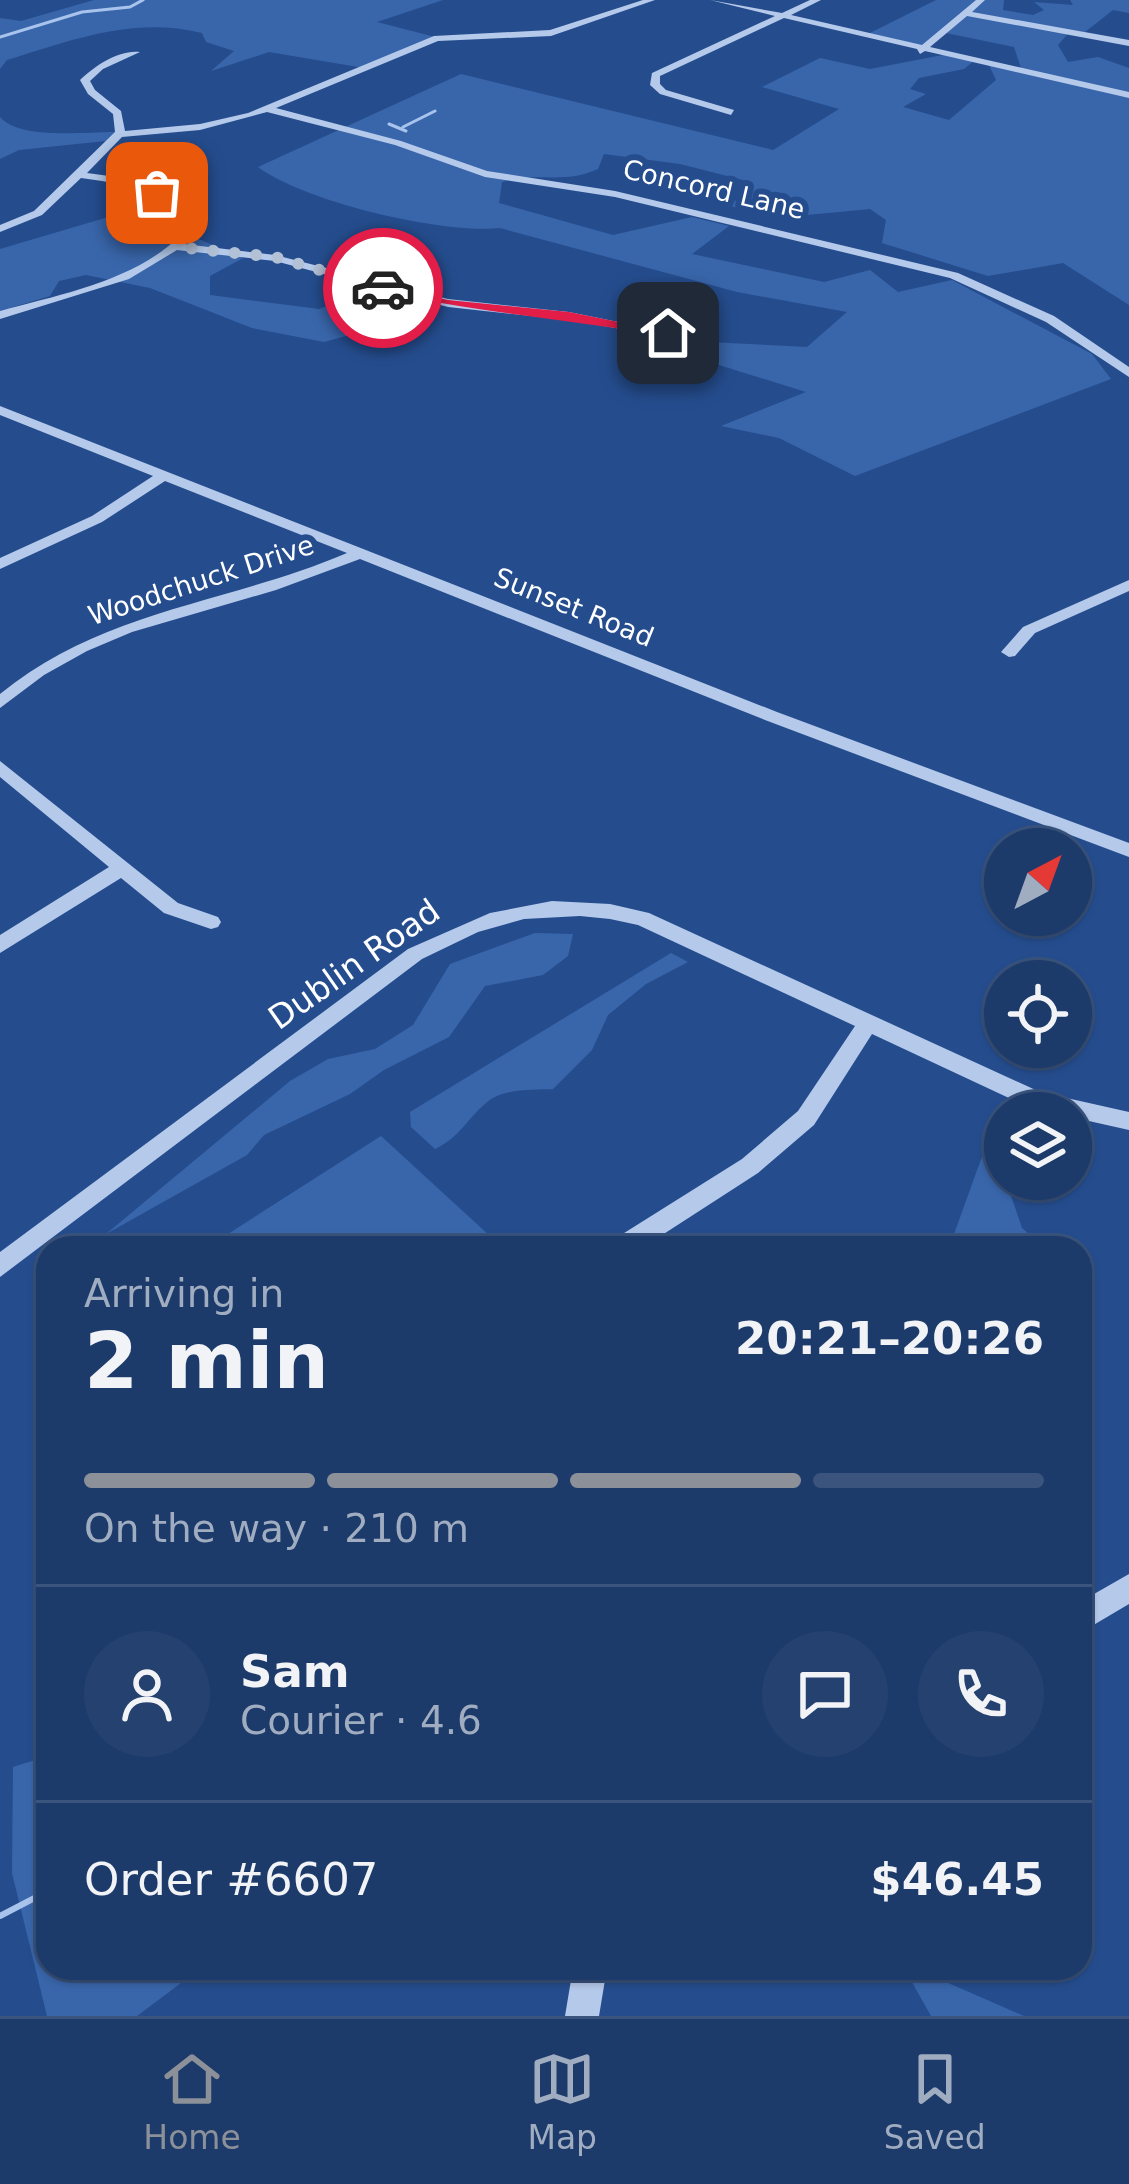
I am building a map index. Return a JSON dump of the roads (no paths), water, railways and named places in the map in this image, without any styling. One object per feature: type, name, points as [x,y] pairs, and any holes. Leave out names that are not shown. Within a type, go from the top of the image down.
[{"type":"street","points":[[0,229],[38,213],[119,134],[200,127],[268,109],[437,38],[551,33],[651,0]]},
{"type":"street","points":[[714,0],[919,52],[1129,95]]},
{"type":"street","points":[[731,112],[663,92],[655,85],[655,75],[817,0]]},
{"type":"street","points":[[919,52],[981,0]]},
{"type":"street","points":[[964,13],[1129,43]]},
{"type":"street","points":[[119,134],[118,113],[91,92],[85,80],[100,67],[136,52]]},
{"type":"street","name":"Concord Lane","points":[[268,109],[398,143],[485,174],[615,194],[954,275],[1050,320],[1129,373]]},
{"type":"street","points":[[0,315],[136,271],[177,247],[188,227],[187,216],[177,205],[142,185],[80,175]]},
{"type":"street","points":[[177,247],[275,257],[448,303],[668,333]]},
{"type":"street","name":"Sunset Road","points":[[0,410],[771,716],[1129,850]]},
{"type":"street","points":[[0,564],[97,519],[161,477]]},
{"type":"street","name":"Woodchuck Drive","points":[[0,703],[34,671],[66,652],[224,597],[321,573],[363,552]]},
{"type":"street","points":[[1010,652],[1029,630],[1129,585]]},
{"type":"street","points":[[0,767],[171,908],[211,922]]},
{"type":"street","points":[[0,945],[122,868]]},
{"type":"street","name":"Dublin Road","points":[[40,1236],[415,954],[477,921],[564,909],[607,909],[642,918],[1036,1100],[1129,1121]]},
{"type":"street","points":[[662,1236],[806,1118],[867,1024]]},
{"type":"street","name":"Dublin Road","points":[[0,1266],[36,1239]]},
{"type":"street","points":[[1092,1611],[1129,1588]]},
{"type":"street","points":[[582,2016],[588,1980]]},
{"type":"waterway","points":[[0,37],[82,12],[130,7],[143,0]]},
{"type":"waterway","points":[[403,127],[435,111]]},
{"type":"waterway","points":[[389,124],[406,131]]},
{"type":"waterway","points":[[0,1916],[36,1897]]}]
